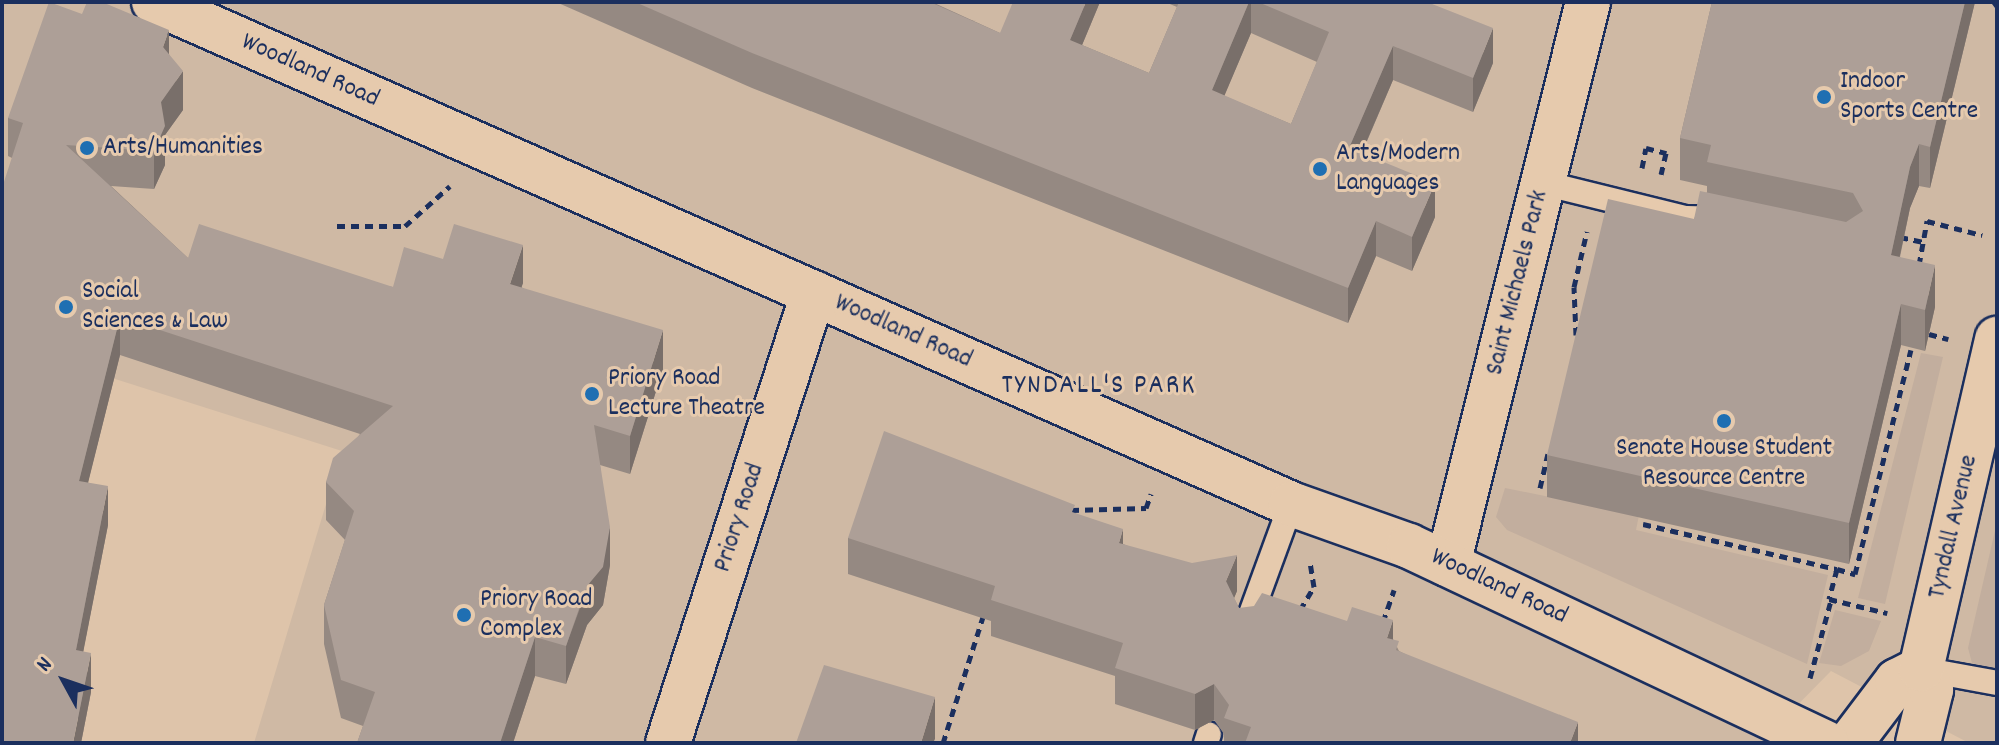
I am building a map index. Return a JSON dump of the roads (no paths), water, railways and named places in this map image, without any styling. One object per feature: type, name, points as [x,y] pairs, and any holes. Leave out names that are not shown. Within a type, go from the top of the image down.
[{"type":"street","name":"Woodland Road","points":[[154,2],[418,131],[474,143],[1291,504],[1409,546],[1825,742]]},
{"type":"street","name":"Saint Michaels Park","points":[[1448,564],[1588,2]]},
{"type":"street","name":"Priory Road","points":[[668,743],[813,293]]},
{"type":"street","name":"Tyndall Avenue","points":[[1918,743],[1931,690],[1921,669],[1997,339]]},
{"type":"street","points":[[1825,742],[1897,681],[1921,669]]},
{"type":"lane","points":[[1543,183],[1746,224]]},
{"type":"lane","points":[[1245,630],[1291,504]]},
{"type":"lane","points":[[1921,669],[1997,683]]},
{"type":"place","name":"Indoor Sports Centre","points":[[1824,97]]},
{"type":"place","name":"Arts/Humanities","points":[[87,148]]},
{"type":"place","name":"Arts/Modern Languages","points":[[1320,169]]},
{"type":"place","name":"Social Sciences & Law","points":[[66,307]]},
{"type":"place","name":"Priory Road Lecture Theatre","points":[[592,394]]},
{"type":"place","name":"Senate House Student Resource Centre","points":[[1724,421]]},
{"type":"place","name":"Priory Road Complex","points":[[464,615]]},
{"type":"district","name":"TYNDALL'S PARK","points":[[1099,387]]}]
